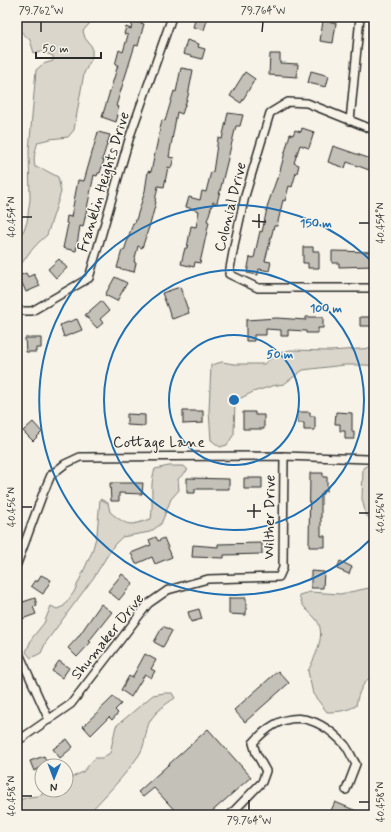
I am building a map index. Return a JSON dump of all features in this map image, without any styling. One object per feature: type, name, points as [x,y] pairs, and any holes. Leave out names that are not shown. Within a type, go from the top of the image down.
[{"type":"street","name":"Franklin Heights Drive","points":[[17,311],[32,311],[89,278],[130,136],[172,17]]},
{"type":"street","points":[[350,121],[360,17]]},
{"type":"street","name":"Colonial Drive","points":[[374,130],[307,103],[288,102],[270,113],[245,196],[234,241],[229,274],[258,288],[374,288]]},
{"type":"street","name":"Cottage Lane","points":[[17,564],[51,475],[65,464],[80,457],[284,456],[368,459]]},
{"type":"street","name":"Wilther Drive","points":[[279,577],[283,568],[284,456]]},
{"type":"street","name":"Shumaker Drive","points":[[17,739],[22,738],[71,704],[148,604],[168,590],[208,579],[279,577]]},
{"type":"street","points":[[17,649],[49,720]]},
{"type":"street","points":[[230,815],[262,782],[266,771],[256,753],[253,743],[263,732],[284,719],[302,718],[323,726],[346,746],[356,764],[346,790]]},
{"type":"shaded area","points":[[17,17],[95,17],[83,31],[85,38],[92,47],[92,58],[84,73],[74,130],[68,137],[38,142],[35,151],[35,167],[43,169],[58,177],[61,192],[47,235],[29,253],[17,270],[17,236],[23,232],[27,222],[30,199],[29,151],[36,70],[43,64],[53,61],[53,56],[41,51],[34,53],[30,40],[17,28]]},
{"type":"shaded area","points":[[374,348],[374,367],[367,365],[344,365],[303,370],[284,384],[253,392],[235,401],[234,434],[227,445],[220,447],[211,440],[209,411],[211,365],[222,362],[234,364],[264,364],[276,354],[290,350],[330,351]]},
{"type":"shaded area","points":[[374,431],[374,523],[366,515],[362,499],[363,468],[373,462],[370,438]]},
{"type":"shaded area","points":[[169,466],[184,466],[188,470],[178,479],[179,490],[171,499],[161,524],[150,532],[122,537],[114,545],[94,577],[46,642],[41,653],[31,658],[26,652],[32,638],[44,623],[51,606],[57,609],[64,606],[74,592],[92,552],[97,534],[100,499],[108,503],[110,512],[125,523],[133,524],[151,519],[152,481],[155,469]]},
{"type":"shaded area","points":[[374,587],[374,674],[367,680],[362,688],[358,696],[356,706],[342,711],[327,712],[313,694],[308,671],[319,644],[319,624],[303,606],[299,595],[310,592],[340,594]]},
{"type":"shaded area","points":[[172,693],[175,698],[161,708],[152,717],[139,755],[121,779],[87,815],[17,815],[17,801],[28,797],[74,798],[74,776],[83,772],[95,758],[102,758],[110,753],[116,726],[153,695]]},
{"type":"building","points":[[196,17],[208,17],[204,30],[193,27]]},
{"type":"building","points":[[133,21],[144,24],[138,46],[135,45],[116,106],[119,107],[116,115],[118,115],[116,122],[102,117],[118,65],[115,65],[119,50],[123,52],[128,35],[124,34],[126,27],[131,29]]},
{"type":"building","points":[[323,21],[336,23],[333,43],[320,41]]},
{"type":"building","points":[[187,40],[199,44],[198,47],[205,49],[202,59],[183,54]]},
{"type":"building","points":[[270,54],[280,54],[280,63],[298,64],[297,77],[269,75]]},
{"type":"building","points":[[181,68],[193,70],[188,96],[182,114],[177,112],[169,157],[174,158],[171,168],[168,167],[164,187],[158,186],[156,202],[142,248],[138,246],[134,262],[136,263],[134,272],[117,268],[122,250],[124,251],[133,223],[135,223],[145,191],[148,171],[151,172],[162,120],[165,121],[174,91],[176,92]]},
{"type":"building","points":[[311,71],[329,76],[326,87],[308,83]]},
{"type":"building","points":[[245,72],[255,79],[241,103],[230,96]]},
{"type":"building","points":[[228,113],[243,115],[240,126],[236,126],[217,203],[213,202],[207,221],[209,222],[200,263],[195,262],[194,267],[181,264],[185,248],[187,248],[191,226],[196,227],[199,211],[186,207],[189,197],[200,200],[202,191],[206,192],[211,172],[213,172],[218,138],[222,139]]},
{"type":"building","points":[[302,128],[314,132],[309,148],[300,145],[294,163],[299,165],[297,173],[292,187],[289,186],[285,201],[283,200],[277,226],[274,226],[265,261],[271,262],[269,271],[259,269],[258,275],[247,273],[250,257],[254,258],[260,231],[262,232],[268,204],[278,178],[290,134],[293,135],[295,130],[301,132]]},
{"type":"building","points":[[98,132],[110,135],[102,160],[104,160],[100,173],[98,173],[97,176],[94,175],[83,227],[80,226],[76,251],[63,248],[68,224],[66,223],[67,216],[71,217],[78,180],[84,181]]},
{"type":"building","points":[[333,146],[374,160],[374,167],[372,171],[347,162],[345,168],[328,162]]},
{"type":"building","points":[[303,247],[313,247],[313,251],[319,251],[319,268],[308,268],[308,263],[303,263]]},
{"type":"building","points":[[332,251],[374,252],[374,266],[339,267],[339,263],[332,263]]},
{"type":"building","points":[[59,259],[67,268],[56,278],[48,269]]},
{"type":"building","points":[[26,273],[28,277],[34,274],[40,286],[26,292],[19,276]]},
{"type":"building","points":[[115,277],[127,283],[117,301],[105,295]]},
{"type":"building","points":[[180,287],[189,313],[172,319],[162,293]]},
{"type":"building","points":[[101,301],[109,311],[100,319],[103,323],[97,328],[85,315]]},
{"type":"building","points":[[306,317],[323,317],[323,328],[318,328],[318,333],[288,330],[288,336],[281,336],[281,330],[266,329],[266,335],[254,335],[254,341],[246,341],[246,320],[277,318],[306,320]]},
{"type":"building","points":[[360,317],[374,317],[374,326],[360,326]]},
{"type":"building","points":[[77,319],[82,330],[64,337],[60,325]]},
{"type":"building","points":[[25,338],[41,338],[41,348],[36,348],[36,352],[26,352]]},
{"type":"building","points":[[183,411],[203,411],[203,423],[183,424]]},
{"type":"building","points":[[243,412],[255,412],[255,415],[264,415],[264,429],[243,429]]},
{"type":"building","points":[[298,412],[310,412],[310,416],[315,416],[315,430],[304,430],[304,423],[298,423]]},
{"type":"building","points":[[336,412],[352,413],[352,432],[354,432],[354,439],[345,439],[345,431],[340,431],[340,424],[335,424]]},
{"type":"building","points":[[127,414],[145,415],[145,426],[127,425]]},
{"type":"building","points":[[33,422],[42,432],[33,441],[23,431]]},
{"type":"building","points":[[310,473],[323,473],[323,477],[327,477],[327,491],[323,491],[323,494],[321,494],[321,536],[325,536],[325,547],[309,547]]},
{"type":"building","points":[[187,478],[229,479],[229,489],[195,489],[195,493],[187,493]]},
{"type":"building","points":[[244,478],[262,478],[262,489],[244,489]]},
{"type":"building","points":[[110,483],[143,483],[142,494],[119,493],[119,501],[111,501]]},
{"type":"building","points":[[156,537],[158,541],[164,538],[172,557],[155,564],[152,557],[136,564],[131,553],[151,545],[149,540]]},
{"type":"building","points":[[262,543],[262,554],[224,555],[224,558],[192,557],[193,545],[218,547],[218,544]]},
{"type":"building","points":[[340,561],[352,567],[349,574],[337,569]]},
{"type":"building","points":[[311,571],[324,572],[323,588],[311,588]]},
{"type":"building","points":[[122,574],[133,583],[119,600],[108,591]]},
{"type":"building","points":[[41,575],[51,580],[43,594],[31,586],[35,580],[37,582]]},
{"type":"building","points":[[35,598],[37,606],[33,607],[36,614],[22,619],[19,611],[22,610],[20,603]]},
{"type":"building","points":[[229,598],[246,598],[246,615],[229,614]]},
{"type":"building","points":[[101,604],[112,612],[89,641],[91,642],[77,657],[68,648],[78,637]]},
{"type":"building","points":[[199,609],[202,619],[191,622],[188,612]]},
{"type":"building","points":[[163,626],[172,631],[163,647],[154,642]]},
{"type":"building","points":[[145,654],[156,660],[151,669],[155,671],[151,678],[145,674],[131,697],[121,690],[129,676],[132,678]]},
{"type":"building","points":[[59,661],[69,668],[62,678],[52,671]]},
{"type":"building","points":[[278,671],[289,683],[245,722],[234,710]]},
{"type":"building","points":[[113,697],[121,704],[115,710],[118,713],[112,720],[109,717],[91,735],[83,726]]},
{"type":"building","points":[[208,729],[251,777],[208,815],[179,815],[154,788],[143,797],[138,792]]},
{"type":"building","points":[[67,739],[73,747],[60,758],[53,749]]},
{"type":"building","points":[[34,760],[34,771],[30,761]]},
{"type":"building","points":[[335,802],[366,815],[329,815]]}]
